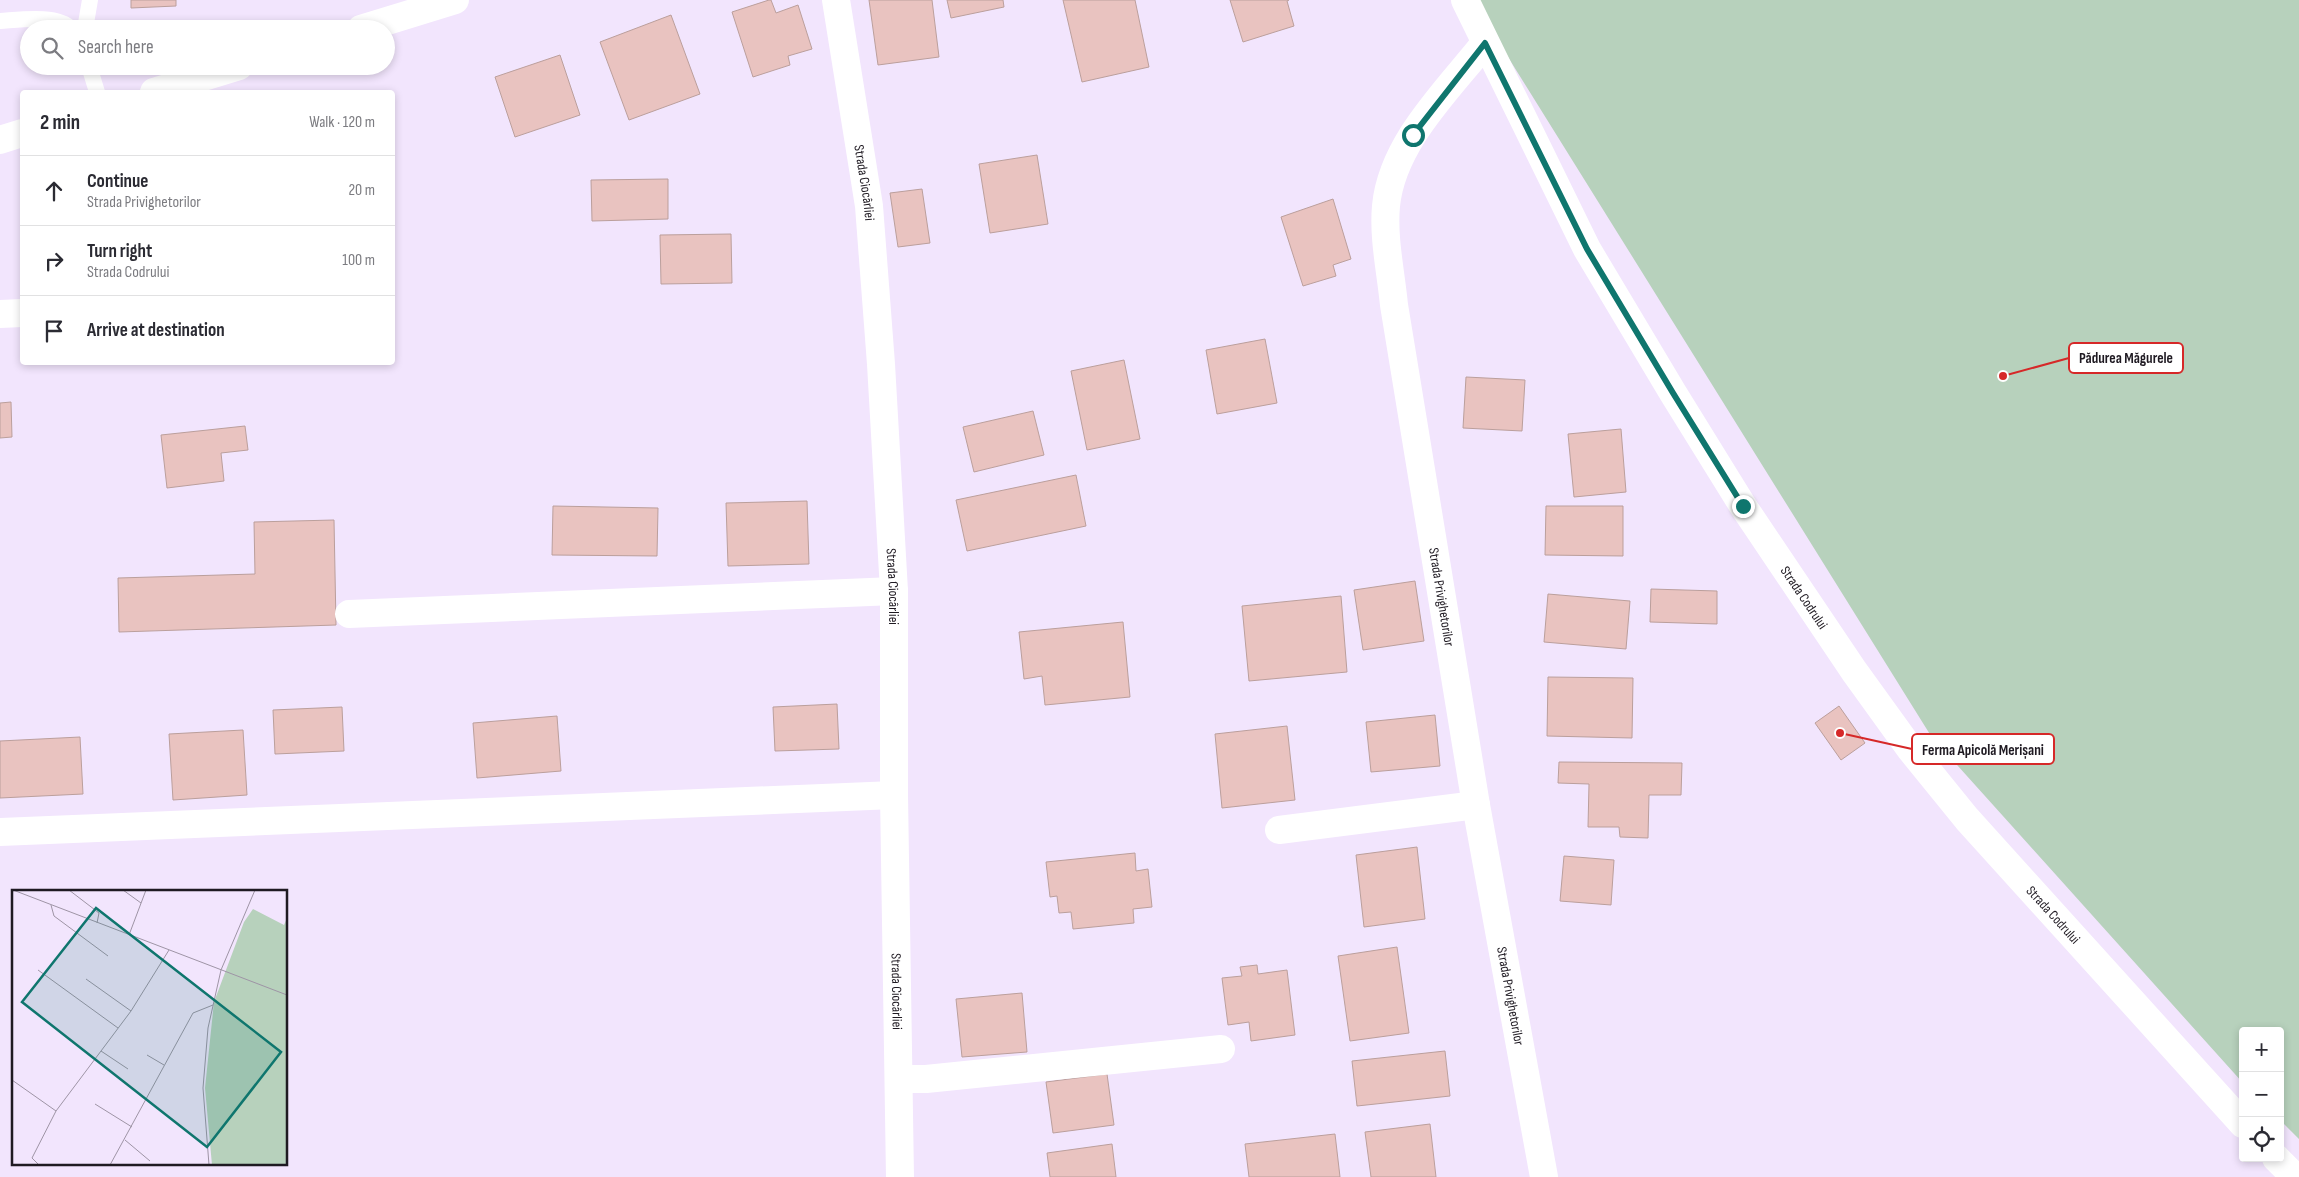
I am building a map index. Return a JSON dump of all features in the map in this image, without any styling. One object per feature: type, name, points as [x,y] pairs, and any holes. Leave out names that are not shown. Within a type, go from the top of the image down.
[{"type":"street","points":[[382,20],[414,6],[455,0]]},
{"type":"street","name":"Strada Ciocârliei","points":[[836,0],[869,206],[881,364],[894,591],[894,795],[900,1079],[900,1177]]},
{"type":"street","name":"Strada Codrului","points":[[1465,0],[1592,257],[1738,498],[1854,671],[1911,750],[1967,819],[2239,1120]]},
{"type":"street","name":"Strada Privighetorilor","points":[[1485,43],[1413,135],[1399,156],[1388,186],[1385,208],[1394,304],[1476,805],[1544,1177]]},
{"type":"street","points":[[161,90],[210,75]]},
{"type":"street","points":[[0,140],[20,134]]},
{"type":"street","points":[[0,314],[20,313]]},
{"type":"street","points":[[349,614],[894,591]]},
{"type":"street","points":[[0,832],[894,795]]},
{"type":"street","points":[[1279,830],[1476,805]]},
{"type":"street","points":[[900,1079],[926,1079],[1221,1049]]},
{"type":"street","points":[[2280,1162],[2295,1177]]},
{"type":"lane","points":[[87,20],[90,0]]},
{"type":"lane","points":[[0,21],[20,20]]},
{"type":"lane","points":[[26,20],[54,20]]},
{"type":"lane","points":[[92,75],[96,90]]},
{"type":"green space","points":[[1477,0],[2299,0],[2299,1139],[2284,1124],[2284,1027],[2239,1027],[2239,1079],[1931,736],[1483,17]]},
{"type":"building","points":[[131,0],[176,0],[176,6],[131,8]]},
{"type":"building","points":[[771,0],[776,13],[798,5],[812,49],[788,56],[790,65],[753,77],[732,12]]},
{"type":"building","points":[[869,0],[932,0],[939,57],[878,65]]},
{"type":"building","points":[[947,0],[1003,0],[1004,7],[951,18]]},
{"type":"building","points":[[1063,0],[1135,0],[1149,67],[1082,82]]},
{"type":"building","points":[[1230,0],[1289,0],[1287,1],[1294,26],[1243,42]]},
{"type":"building","points":[[671,15],[700,94],[629,120],[600,42]]},
{"type":"building","points":[[560,55],[580,115],[515,137],[495,77]]},
{"type":"building","points":[[1037,155],[1048,224],[990,233],[979,164]]},
{"type":"building","points":[[668,179],[668,219],[592,221],[591,180]]},
{"type":"building","points":[[922,189],[930,243],[898,247],[890,193]]},
{"type":"building","points":[[1333,199],[1351,259],[1333,265],[1336,276],[1303,286],[1281,217]]},
{"type":"building","points":[[731,234],[732,283],[661,284],[660,235]]},
{"type":"building","points":[[1265,339],[1277,403],[1217,414],[1206,350]]},
{"type":"building","points":[[1124,360],[1140,439],[1087,450],[1071,371]]},
{"type":"building","points":[[1466,377],[1525,380],[1522,431],[1463,428]]},
{"type":"building","points":[[11,402],[12,437],[0,438],[0,403]]},
{"type":"building","points":[[1033,411],[1044,455],[974,472],[963,427]]},
{"type":"building","points":[[245,426],[248,450],[221,453],[224,481],[167,488],[161,435]]},
{"type":"building","points":[[1621,429],[1626,492],[1574,497],[1568,434]]},
{"type":"building","points":[[1076,475],[1086,526],[967,551],[956,500]]},
{"type":"building","points":[[807,501],[809,564],[728,566],[726,503]]},
{"type":"building","points":[[553,506],[658,508],[657,556],[552,555]]},
{"type":"building","points":[[1546,506],[1623,506],[1623,556],[1545,555]]},
{"type":"building","points":[[334,520],[336,625],[119,632],[118,578],[255,574],[254,522]]},
{"type":"building","points":[[1415,581],[1424,641],[1363,650],[1354,590]]},
{"type":"building","points":[[1651,589],[1717,591],[1717,624],[1650,622]]},
{"type":"building","points":[[1548,594],[1630,601],[1626,649],[1544,642]]},
{"type":"building","points":[[1341,596],[1347,672],[1249,681],[1242,606]]},
{"type":"building","points":[[1123,622],[1130,697],[1045,705],[1042,676],[1024,679],[1019,632]]},
{"type":"building","points":[[1548,677],[1633,678],[1632,738],[1547,736]]},
{"type":"building","points":[[837,704],[839,749],[775,751],[773,707]]},
{"type":"building","points":[[1839,706],[1865,743],[1841,760],[1815,723]]},
{"type":"building","points":[[342,707],[344,751],[275,754],[273,710]]},
{"type":"building","points":[[1435,715],[1440,766],[1371,772],[1366,722]]},
{"type":"building","points":[[557,716],[561,771],[477,778],[473,723]]},
{"type":"building","points":[[1287,726],[1295,800],[1222,808],[1215,734]]},
{"type":"building","points":[[243,730],[247,795],[173,800],[169,734]]},
{"type":"building","points":[[80,737],[83,794],[0,798],[0,741]]},
{"type":"building","points":[[1559,762],[1682,763],[1681,795],[1649,795],[1648,838],[1620,837],[1619,827],[1588,827],[1589,784],[1558,783]]},
{"type":"building","points":[[1417,847],[1425,919],[1364,927],[1356,855]]},
{"type":"building","points":[[1135,853],[1136,871],[1148,869],[1152,907],[1133,909],[1134,923],[1073,929],[1071,912],[1059,913],[1057,896],[1050,897],[1046,862]]},
{"type":"building","points":[[1564,856],[1614,860],[1611,905],[1560,901]]},
{"type":"building","points":[[1397,947],[1409,1033],[1350,1041],[1338,956]]},
{"type":"building","points":[[1257,965],[1258,974],[1287,970],[1295,1035],[1251,1041],[1249,1022],[1228,1025],[1222,978],[1242,976],[1240,967]]},
{"type":"building","points":[[1022,993],[1027,1052],[962,1057],[956,999]]},
{"type":"building","points":[[1445,1051],[1450,1096],[1357,1106],[1352,1061]]},
{"type":"building","points":[[1107,1074],[1114,1125],[1053,1133],[1046,1082]]},
{"type":"building","points":[[1430,1124],[1436,1177],[1371,1177],[1365,1132]]},
{"type":"building","points":[[1335,1134],[1340,1177],[1249,1177],[1245,1144]]},
{"type":"building","points":[[1112,1144],[1116,1177],[1050,1177],[1047,1153]]},
{"type":"place","name":"Pădurea Măgurele","points":[[2003,376]]},
{"type":"place","name":"Ferma Apicolă Merișani","points":[[1840,733]]},
{"type":"route","points":[[1413,135],[1485,43],[1587,249],[1743,506]]}]
